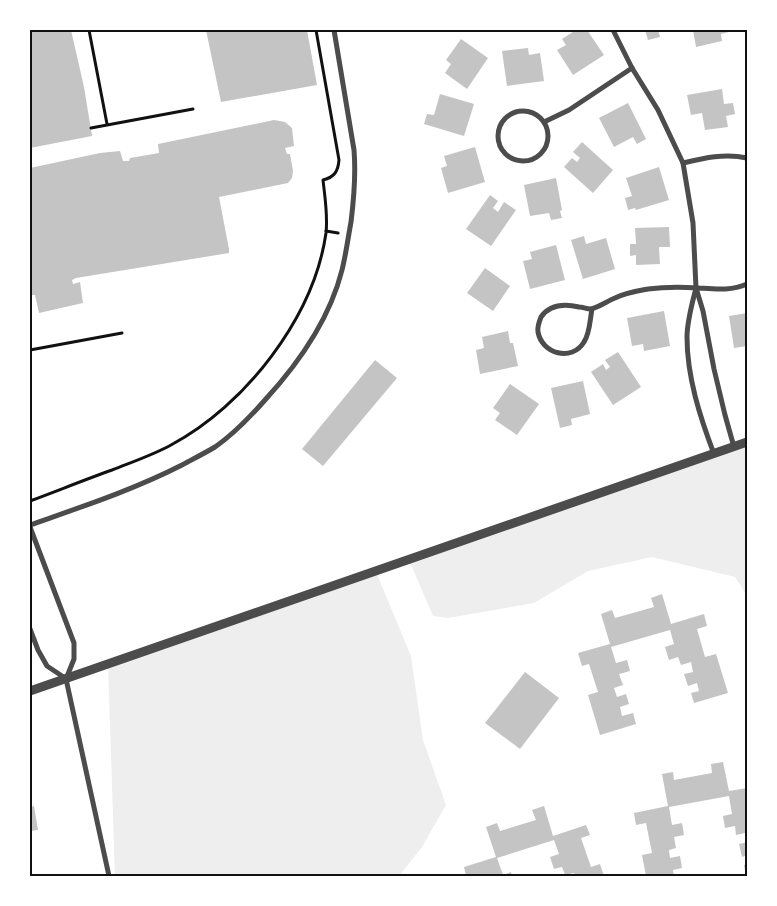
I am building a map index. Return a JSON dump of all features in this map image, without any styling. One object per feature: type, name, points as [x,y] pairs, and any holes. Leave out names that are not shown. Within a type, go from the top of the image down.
[{"type":"street","points":[[109,876],[66,679],[74,658],[74,643],[30,526],[144,483],[216,446],[258,409],[287,374],[308,344],[327,310],[342,271],[349,236],[355,184],[356,166],[351,125],[334,30]]},
{"type":"street","points":[[613,30],[632,68],[658,110],[683,163],[693,223],[696,288],[734,447]]},
{"type":"street","points":[[544,122],[569,110],[632,68]]},
{"type":"street","points":[[523,110],[538,115],[544,122],[548,128],[548,143],[538,156],[531,160],[523,161],[508,156],[502,150],[498,134],[500,125],[508,115],[523,110]]},
{"type":"street","points":[[683,163],[726,155],[747,158]]},
{"type":"street","points":[[592,309],[587,337],[581,347],[571,352],[560,354],[549,350],[541,340],[538,334],[538,324],[543,315],[560,305],[592,309],[615,297],[648,289],[696,288],[721,290],[747,284]]},
{"type":"street","points":[[696,288],[687,338],[690,375],[701,420],[714,454]]},
{"type":"street","points":[[30,691],[747,442]]},
{"type":"street","points":[[30,629],[47,666],[66,679]]},
{"type":"path","points":[[89,30],[107,124]]},
{"type":"path","points":[[30,502],[171,445],[200,427],[231,402],[255,377],[282,342],[311,288],[322,254],[327,212],[323,180],[329,179],[334,175],[338,169],[339,160],[316,30]]},
{"type":"path","points":[[90,128],[193,109]]},
{"type":"path","points":[[30,350],[122,333]]},
{"type":"shaded area","points":[[747,442],[747,596],[735,577],[652,557],[588,571],[534,603],[448,618],[433,616],[409,560]]},
{"type":"shaded area","points":[[376,572],[411,656],[423,740],[446,805],[422,847],[399,876],[115,876],[108,665]]},
{"type":"building","points":[[30,30],[71,30],[84,87],[92,136],[30,148]]},
{"type":"building","points":[[206,30],[307,30],[317,85],[221,102]]},
{"type":"building","points":[[576,30],[587,30],[604,55],[573,75],[557,50],[566,45],[562,39]]},
{"type":"building","points":[[645,30],[658,30],[660,37],[648,40]]},
{"type":"building","points":[[693,30],[729,30],[729,32],[721,34],[722,41],[696,47]]},
{"type":"building","points":[[461,39],[488,58],[467,89],[445,73],[451,64],[446,60]]},
{"type":"building","points":[[528,48],[529,55],[540,53],[544,81],[507,86],[502,51]]},
{"type":"building","points":[[722,89],[724,104],[733,103],[735,114],[726,116],[728,127],[705,130],[702,113],[691,115],[687,95]]},
{"type":"building","points":[[440,94],[474,104],[464,136],[424,124],[427,114],[434,115]]},
{"type":"building","points":[[628,103],[646,139],[637,144],[633,137],[614,147],[599,118]]},
{"type":"building","points":[[274,120],[285,122],[292,128],[294,146],[285,148],[287,154],[290,154],[293,171],[292,178],[288,183],[219,197],[229,253],[76,278],[72,280],[73,284],[80,282],[83,303],[39,313],[35,295],[30,295],[30,168],[100,153],[120,151],[123,161],[129,161],[130,158],[159,153],[158,144]]},
{"type":"building","points":[[582,142],[613,170],[593,193],[564,167],[572,158],[577,162],[580,158],[573,152]]},
{"type":"building","points":[[475,147],[485,182],[448,193],[441,168],[447,166],[444,156]]},
{"type":"building","points":[[659,167],[669,200],[636,210],[635,208],[628,210],[625,198],[632,196],[626,178]]},
{"type":"building","points":[[556,178],[562,218],[551,220],[549,213],[530,216],[524,185]]},
{"type":"building","points":[[490,195],[498,201],[493,208],[498,212],[504,202],[516,210],[491,246],[466,229]]},
{"type":"building","points":[[669,227],[670,247],[659,247],[660,264],[636,265],[636,255],[630,256],[630,244],[636,244],[635,228]]},
{"type":"building","points":[[584,236],[586,244],[606,238],[615,269],[583,279],[571,240]]},
{"type":"building","points":[[556,245],[565,280],[530,289],[523,261],[532,259],[530,252]]},
{"type":"building","points":[[485,268],[510,286],[493,311],[467,293]]},
{"type":"building","points":[[664,311],[670,346],[644,351],[643,344],[632,346],[627,318]]},
{"type":"building","points":[[747,313],[747,346],[734,348],[729,316]]},
{"type":"building","points":[[508,331],[510,343],[513,343],[518,366],[480,374],[476,350],[484,348],[482,337]]},
{"type":"building","points":[[618,352],[641,387],[613,405],[591,372],[603,364],[606,370],[610,367],[605,360]]},
{"type":"building","points":[[375,360],[397,378],[323,466],[302,449]]},
{"type":"building","points":[[583,381],[590,414],[571,419],[572,425],[560,428],[551,388]]},
{"type":"building","points":[[510,384],[539,404],[517,435],[495,420],[500,413],[493,408]]},
{"type":"building","points":[[662,594],[671,624],[704,614],[707,626],[697,629],[705,657],[716,654],[728,693],[694,703],[691,693],[699,691],[697,683],[688,686],[684,674],[693,672],[691,662],[681,665],[678,657],[669,660],[665,647],[674,644],[670,630],[611,647],[616,663],[627,660],[630,671],[619,674],[623,685],[614,688],[617,697],[626,694],[629,704],[620,707],[622,716],[633,713],[636,724],[600,735],[588,695],[598,692],[589,664],[582,666],[578,653],[610,644],[601,614],[612,610],[615,618],[654,607],[651,598]]},
{"type":"building","points":[[525,672],[559,698],[520,749],[485,723]]},
{"type":"building","points":[[723,762],[729,791],[747,788],[747,838],[745,833],[736,835],[735,826],[725,828],[723,816],[732,814],[729,796],[669,807],[672,825],[682,823],[684,835],[674,837],[676,848],[669,850],[670,858],[680,856],[682,868],[673,870],[674,876],[646,876],[642,855],[652,853],[646,823],[636,825],[634,813],[668,806],[662,774],[673,772],[674,780],[712,773],[711,764]]},
{"type":"building","points":[[34,806],[38,830],[30,831],[30,807]]},
{"type":"building","points":[[544,806],[553,836],[586,825],[590,835],[581,838],[591,867],[600,864],[604,876],[575,876],[574,873],[565,875],[562,867],[554,869],[550,857],[559,854],[554,840],[497,858],[503,875],[511,872],[512,876],[466,876],[464,867],[496,857],[486,827],[497,823],[500,831],[536,820],[532,810]]},
{"type":"building","points":[[747,842],[747,855],[742,857],[739,844]]},
{"type":"building","points":[[747,864],[747,876],[746,876],[744,865]]}]
